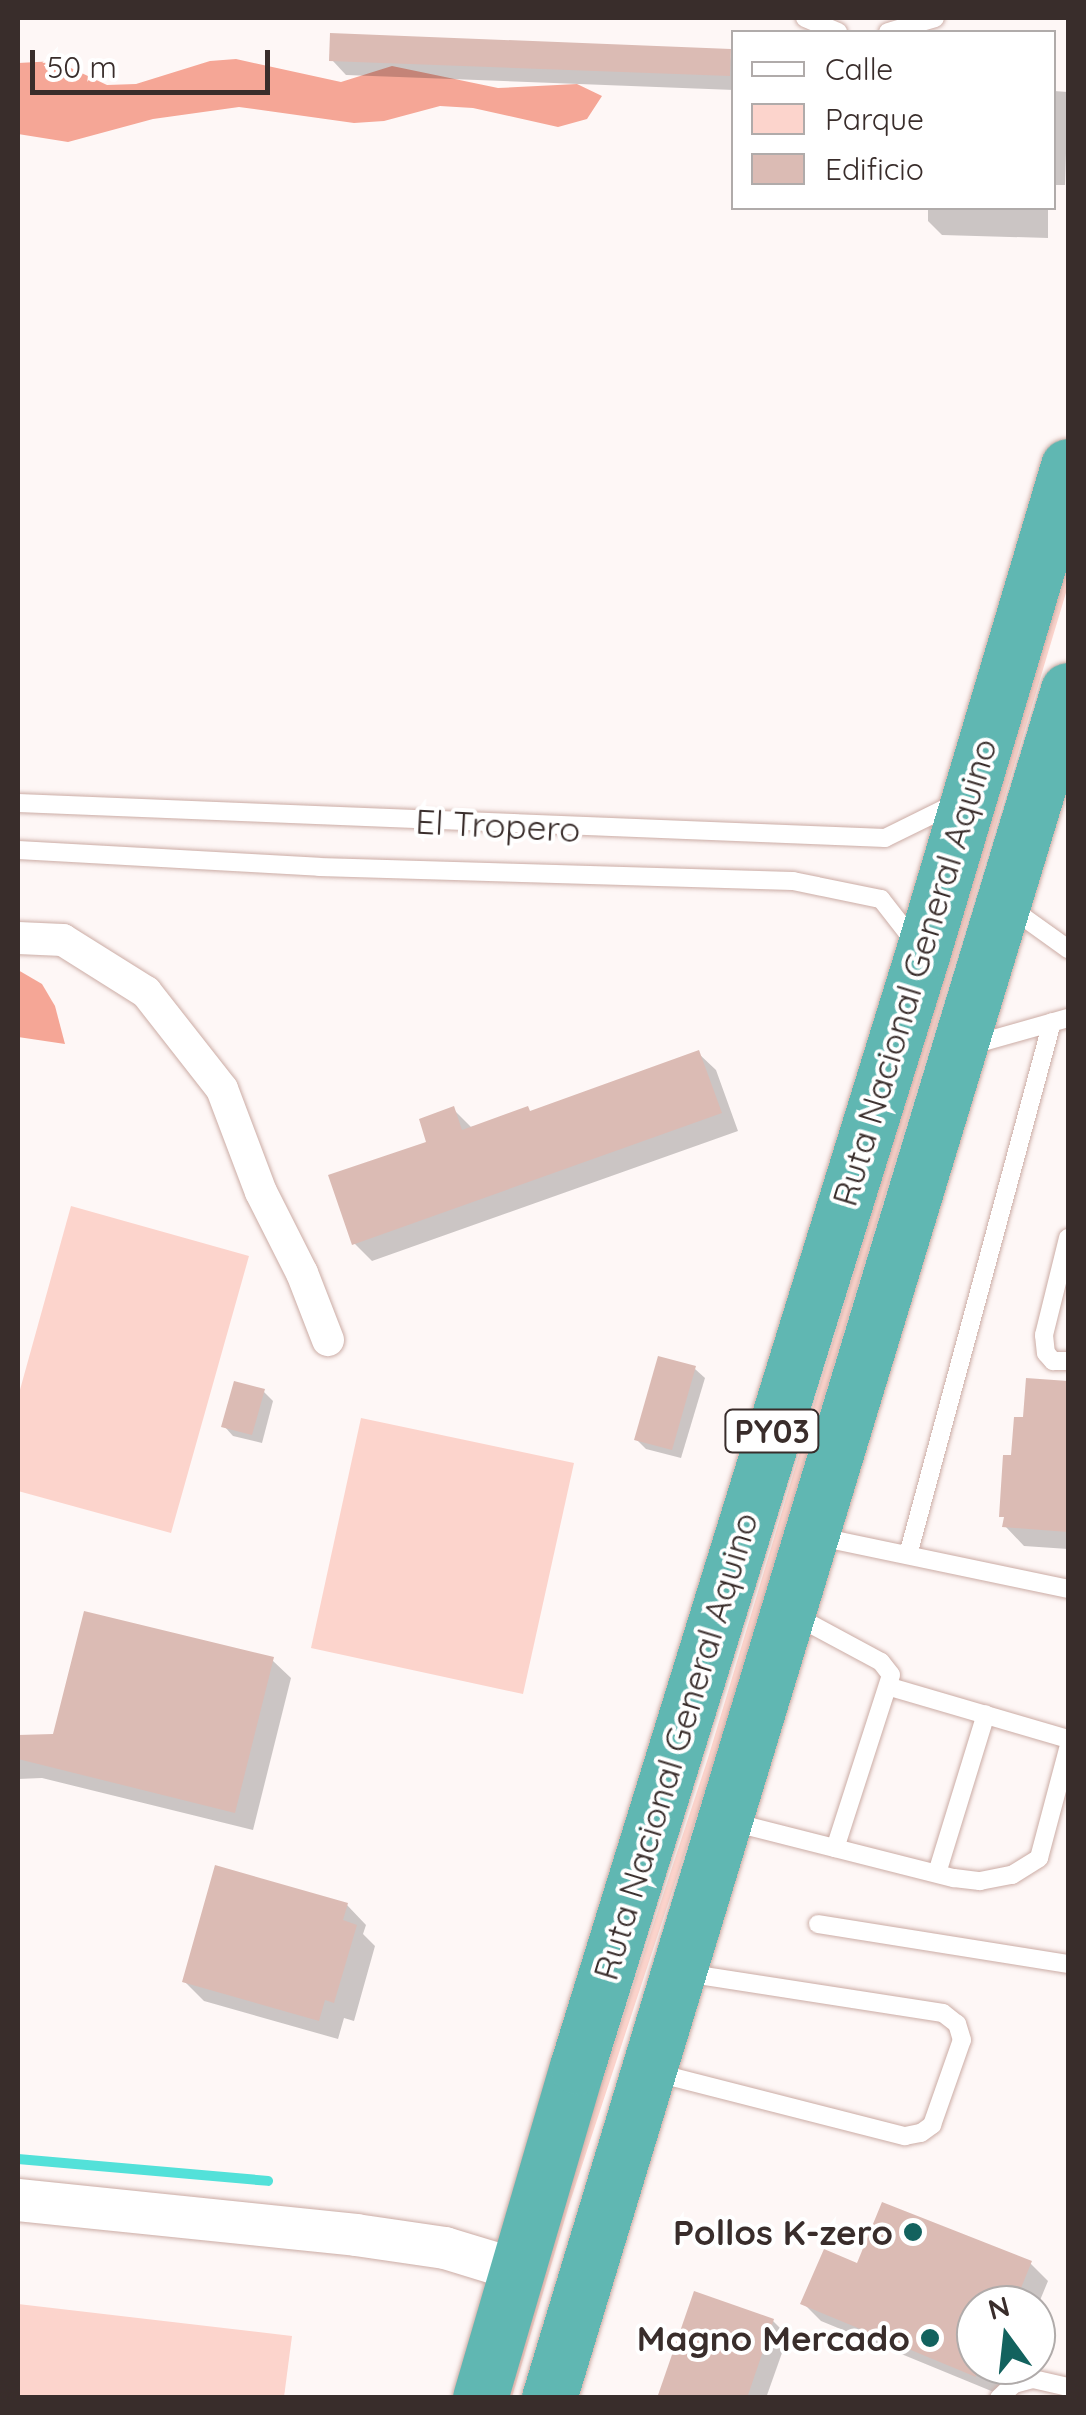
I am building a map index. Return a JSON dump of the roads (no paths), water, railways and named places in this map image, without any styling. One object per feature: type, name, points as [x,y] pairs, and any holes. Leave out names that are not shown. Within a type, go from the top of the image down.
[{"type":"highway","name":"Ruta Nacional General Aquino","points":[[480,2398],[1068,466]]},
{"type":"highway","name":"Ruta Nacional General Aquino","points":[[548,2398],[1068,690]]},
{"type":"street","points":[[18,938],[62,940],[146,992],[222,1089],[261,1192],[302,1273],[328,1340]]},
{"type":"street","points":[[18,2200],[356,2235],[445,2248],[517,2270]]},
{"type":"lane","points":[[805,18],[833,30]]},
{"type":"lane","points":[[895,30],[935,18]]},
{"type":"lane","name":"El Tropero","points":[[18,803],[885,838],[970,796]]},
{"type":"lane","name":"El Tropero","points":[[18,850],[319,866],[793,881],[881,899],[923,952]]},
{"type":"lane","points":[[1003,903],[1068,949]]},
{"type":"lane","points":[[959,1048],[1060,1020]]},
{"type":"lane","points":[[908,1555],[1060,1020]]},
{"type":"lane","points":[[1068,1238],[1044,1335],[1046,1353],[1052,1361],[1068,1361]]},
{"type":"lane","points":[[810,1535],[1068,1589]]},
{"type":"lane","points":[[786,1610],[882,1662],[891,1675],[835,1848]]},
{"type":"lane","points":[[890,1687],[1068,1739]]},
{"type":"lane","points":[[938,1874],[986,1714]]},
{"type":"lane","points":[[722,1819],[938,1874],[980,1881],[1012,1876],[1039,1858],[1068,1749]]},
{"type":"lane","points":[[818,1924],[1068,1964]]},
{"type":"lane","points":[[646,2070],[905,2136],[921,2133],[932,2125],[962,2040],[957,2024],[944,2013],[676,1972]]},
{"type":"lane","points":[[999,2398],[1014,2384],[1033,2379],[1068,2387]]},
{"type":"waterway","points":[[18,2159],[268,2181]]},
{"type":"place","name":"Pollos K-zero","points":[[913,2232]]},
{"type":"place","name":"Magno Mercado","points":[[930,2338]]}]
